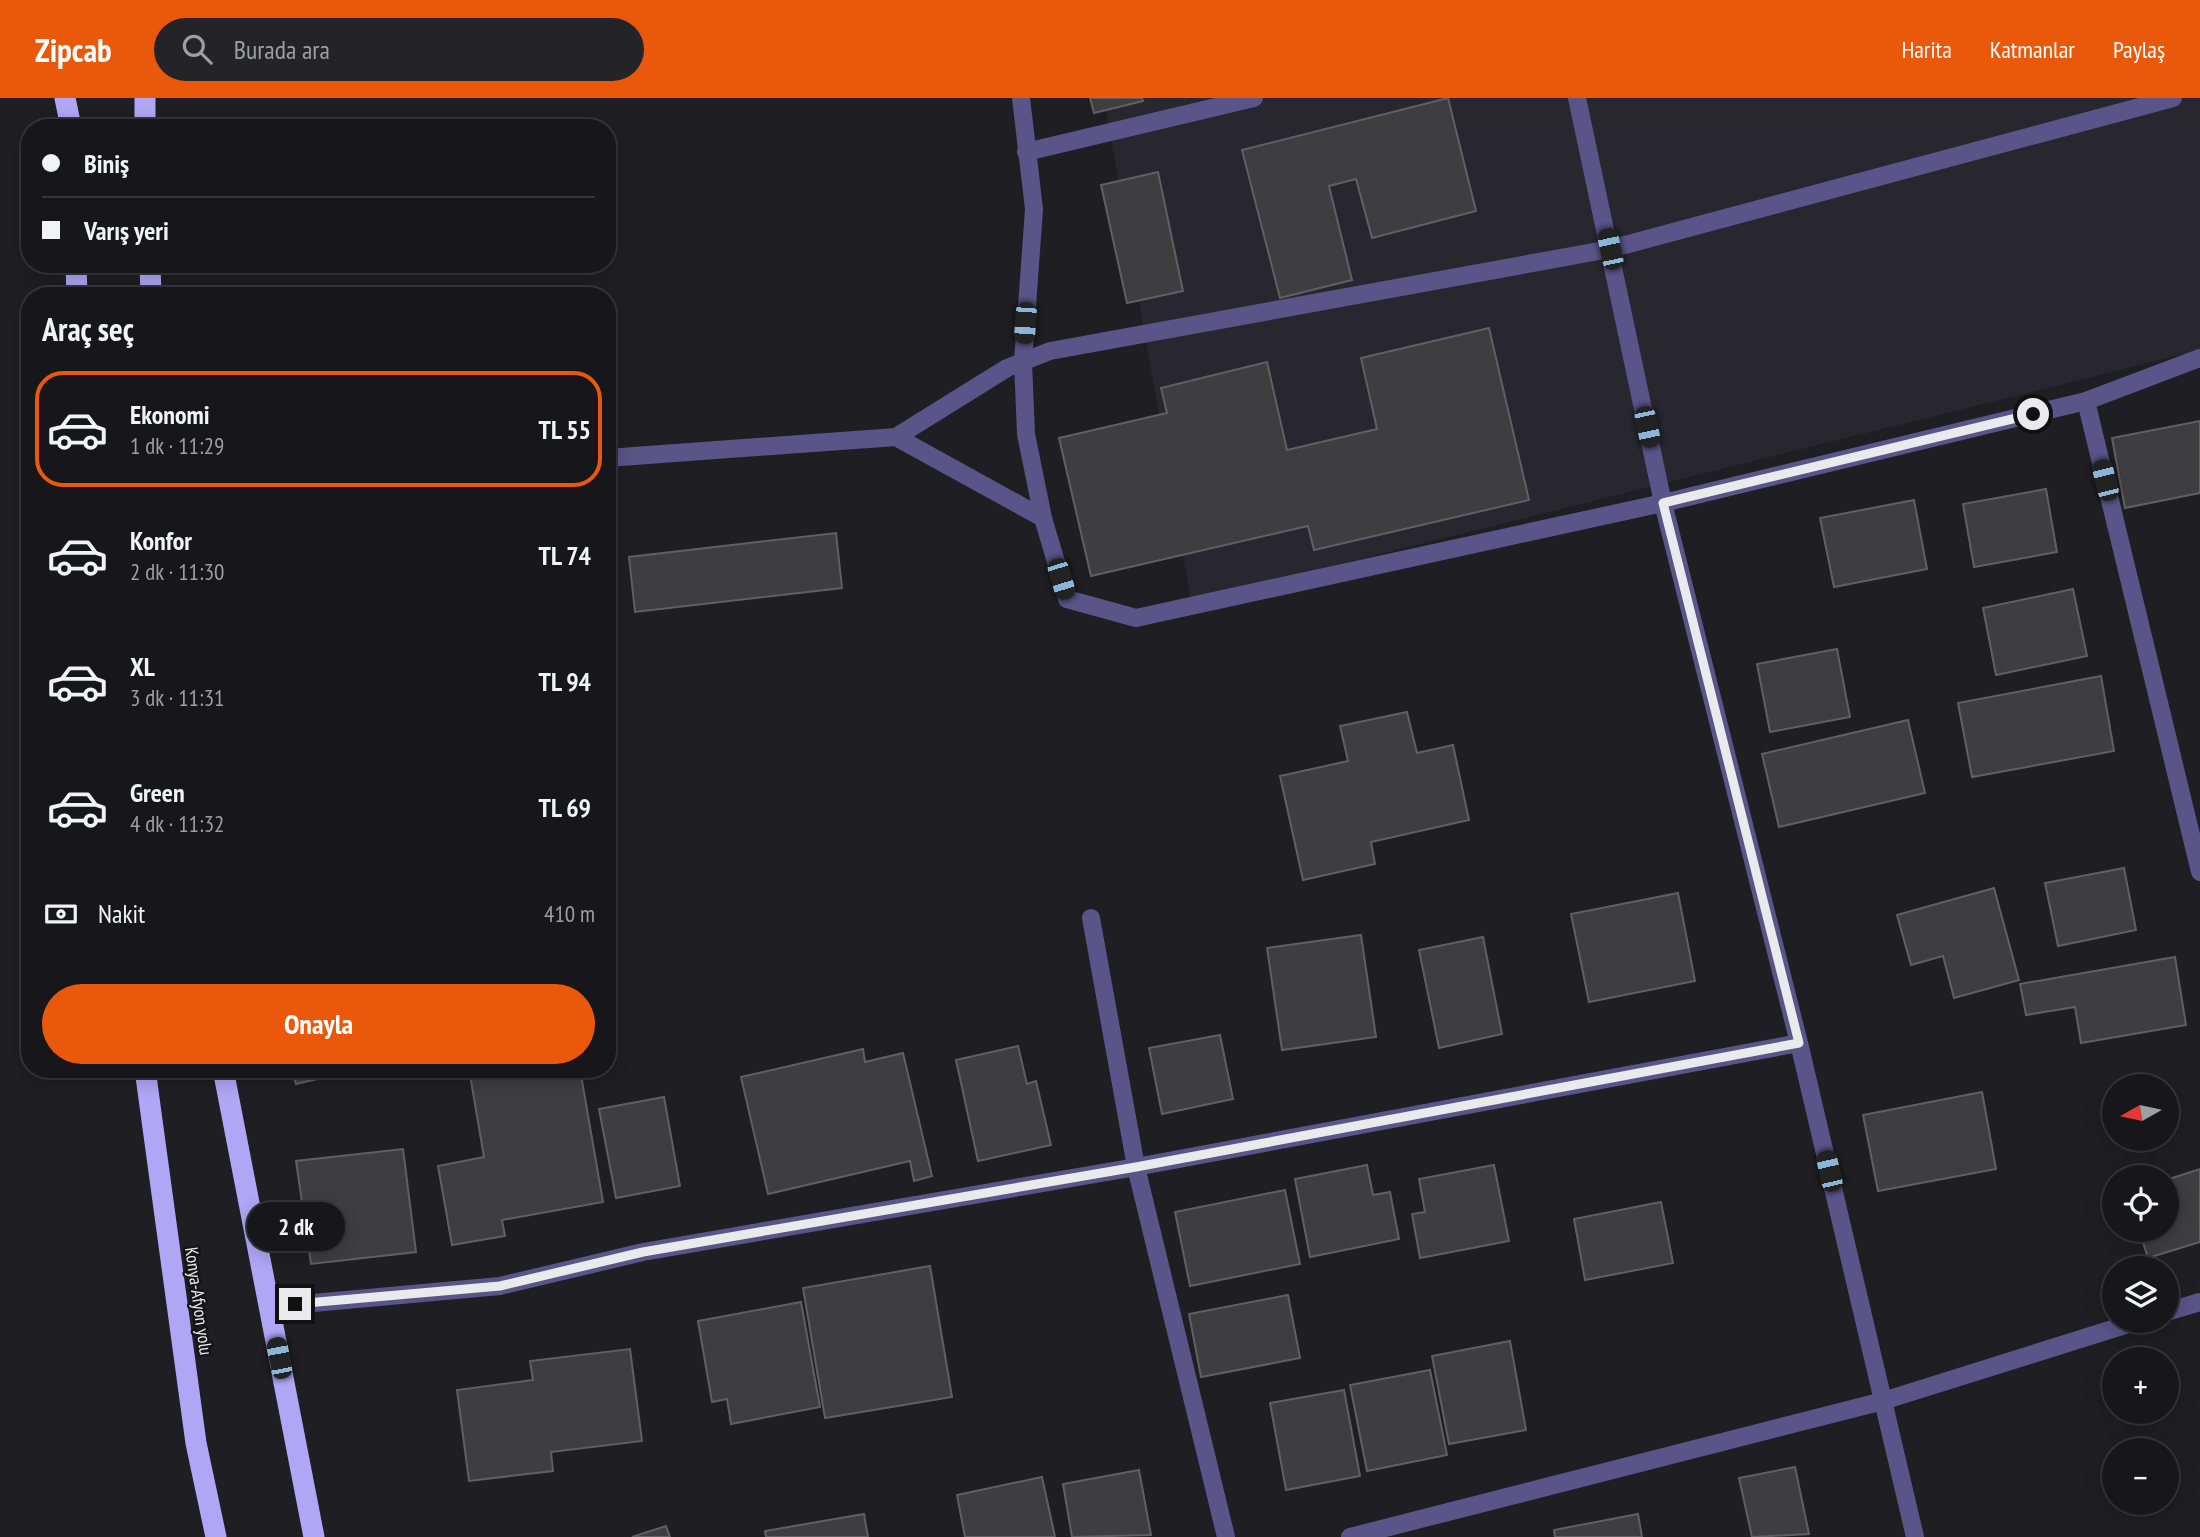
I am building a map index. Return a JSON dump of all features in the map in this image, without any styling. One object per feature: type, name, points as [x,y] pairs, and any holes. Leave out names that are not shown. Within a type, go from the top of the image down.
[{"type":"highway","points":[[65,98],[69,119]]},
{"type":"highway","points":[[71,98],[71,119]]},
{"type":"highway","points":[[145,98],[145,119]]},
{"type":"highway","name":"Konya-Afyon yolu","points":[[146,1078],[196,1443],[216,1537]]},
{"type":"highway","points":[[225,1078],[314,1537]]},
{"type":"street","points":[[1021,98],[1034,209],[1023,362],[1026,434],[1043,518],[1068,599],[1136,618],[1663,503],[2086,401],[2200,358]]},
{"type":"street","points":[[1026,152],[1254,98]]},
{"type":"street","points":[[1577,98],[1663,503],[1799,1043],[1915,1537]]},
{"type":"street","points":[[616,457],[896,438],[1007,368],[1050,351],[1610,249],[2172,98]]},
{"type":"street","points":[[2086,401],[2200,872]]},
{"type":"street","points":[[896,438],[1043,518]]},
{"type":"street","points":[[1091,918],[1136,1167],[1226,1537]]},
{"type":"street","points":[[269,1307],[500,1286],[643,1252],[1136,1167],[1799,1043]]},
{"type":"street","points":[[2179,1308],[2200,1302]]},
{"type":"street","points":[[1350,1537],[1883,1401],[2102,1332]]},
{"type":"shaded area","points":[[1104,98],[2200,98],[2200,350],[1191,601]]},
{"type":"building","points":[[1090,98],[1142,98],[1143,101],[1094,113]]},
{"type":"building","points":[[1448,98],[1476,211],[1372,238],[1356,179],[1329,186],[1352,280],[1280,298],[1242,150]]},
{"type":"building","points":[[1158,172],[1183,291],[1127,303],[1101,185]]},
{"type":"building","points":[[1489,328],[1529,500],[1314,550],[1308,526],[1091,576],[1059,438],[1167,413],[1161,388],[1267,362],[1287,450],[1377,429],[1361,358]]},
{"type":"building","points":[[2200,421],[2200,493],[2125,508],[2112,438]]},
{"type":"building","points":[[2046,489],[2057,552],[1974,567],[1963,504]]},
{"type":"building","points":[[1914,500],[1927,569],[1834,587],[1820,518]]},
{"type":"building","points":[[836,533],[842,588],[635,612],[629,557]]},
{"type":"building","points":[[2073,589],[2087,656],[1996,675],[1983,608]]},
{"type":"building","points":[[1837,649],[1850,717],[1770,732],[1757,664]]},
{"type":"building","points":[[2101,676],[2114,751],[1972,777],[1958,703]]},
{"type":"building","points":[[1407,712],[1417,753],[1453,745],[1469,820],[1371,842],[1375,864],[1303,880],[1280,776],[1348,761],[1340,726]]},
{"type":"building","points":[[1908,720],[1925,793],[1779,827],[1762,754]]},
{"type":"building","points":[[2124,868],[2136,930],[2058,946],[2045,883]]},
{"type":"building","points":[[1994,888],[2019,980],[1954,998],[1943,956],[1911,965],[1897,915]]},
{"type":"building","points":[[1678,893],[1695,981],[1589,1002],[1571,914]]},
{"type":"building","points":[[1361,935],[1376,1037],[1282,1050],[1267,948]]},
{"type":"building","points":[[1483,937],[1502,1034],[1439,1048],[1419,950]]},
{"type":"building","points":[[2175,957],[2186,1025],[2081,1043],[2075,1007],[2026,1015],[2020,984]]},
{"type":"building","points":[[1220,1035],[1233,1099],[1162,1114],[1149,1048]]},
{"type":"building","points":[[1018,1046],[1027,1084],[1036,1081],[1051,1145],[978,1161],[956,1060]]},
{"type":"building","points":[[863,1049],[865,1062],[903,1053],[932,1176],[914,1181],[910,1161],[768,1194],[741,1077]]},
{"type":"building","points":[[294,1078],[322,1078],[296,1084]]},
{"type":"building","points":[[471,1078],[582,1078],[603,1202],[502,1220],[505,1236],[452,1245],[438,1166],[484,1157]]},
{"type":"building","points":[[1982,1092],[1996,1169],[1878,1191],[1863,1115]]},
{"type":"building","points":[[664,1097],[680,1186],[616,1198],[599,1109]]},
{"type":"building","points":[[403,1149],[416,1252],[311,1264],[296,1161]]},
{"type":"building","points":[[1367,1165],[1373,1195],[1390,1192],[1399,1239],[1310,1257],[1295,1179]]},
{"type":"building","points":[[1494,1165],[1509,1241],[1420,1258],[1412,1214],[1425,1212],[1419,1179]]},
{"type":"building","points":[[2200,1169],[2200,1242],[2147,1256],[2143,1242],[2179,1242],[2179,1176]]},
{"type":"building","points":[[1285,1190],[1300,1264],[1190,1286],[1175,1212]]},
{"type":"building","points":[[1661,1202],[1673,1263],[1585,1280],[1574,1219]]},
{"type":"building","points":[[930,1266],[952,1397],[825,1418],[803,1288]]},
{"type":"building","points":[[1288,1295],[1300,1358],[1201,1377],[1189,1314]]},
{"type":"building","points":[[801,1302],[820,1407],[731,1424],[727,1399],[712,1402],[698,1321]]},
{"type":"building","points":[[1510,1341],[1526,1430],[1449,1444],[1432,1356]]},
{"type":"building","points":[[630,1349],[642,1441],[551,1452],[553,1471],[469,1481],[457,1390],[533,1380],[530,1361]]},
{"type":"building","points":[[1430,1370],[1447,1455],[1367,1471],[1350,1385]]},
{"type":"building","points":[[1344,1390],[1360,1476],[1286,1490],[1270,1403]]},
{"type":"building","points":[[1795,1467],[1809,1534],[1752,1537],[1739,1478]]},
{"type":"building","points":[[1139,1470],[1151,1535],[1072,1537],[1063,1484]]},
{"type":"building","points":[[1042,1477],[1055,1537],[965,1537],[957,1495]]},
{"type":"building","points":[[864,1514],[868,1537],[766,1537],[765,1531]]},
{"type":"building","points":[[1638,1514],[1642,1537],[1555,1537],[1554,1530]]},
{"type":"building","points":[[666,1526],[670,1537],[632,1537]]},
{"type":"route","points":[[295,1304],[500,1286],[643,1252],[1136,1167],[1799,1043],[1663,503],[2033,414]]}]
